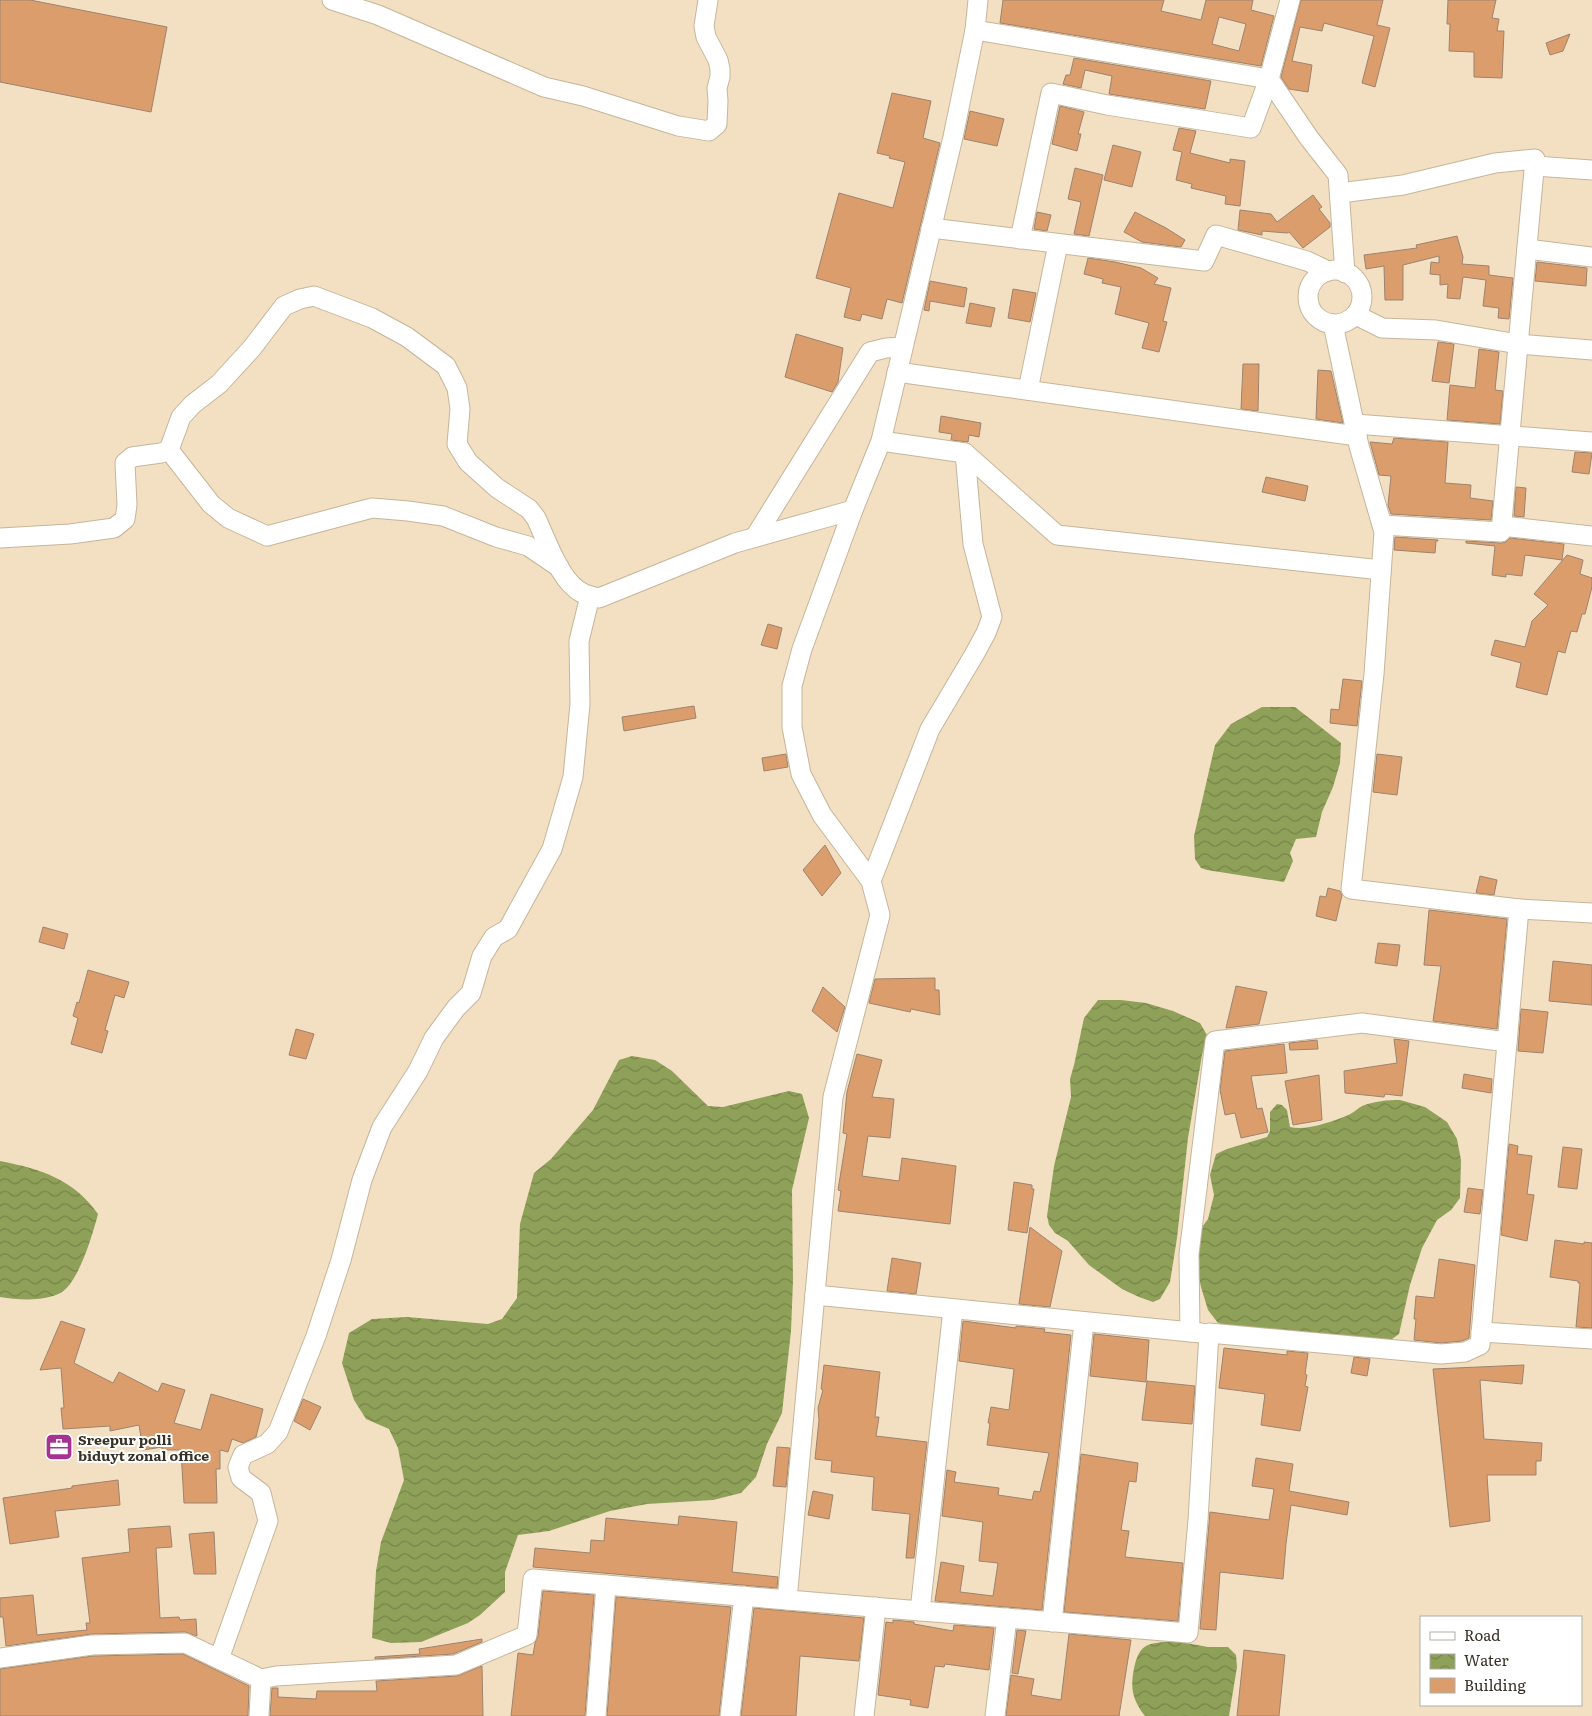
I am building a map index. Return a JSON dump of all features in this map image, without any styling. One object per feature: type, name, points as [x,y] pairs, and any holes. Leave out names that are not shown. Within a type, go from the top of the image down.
[{"type":"street","points":[[332,0],[378,15],[544,87],[583,96],[678,126],[709,131],[717,124],[717,88],[720,77],[718,60],[706,37],[704,26],[708,0]]},
{"type":"street","points":[[787,1600],[833,1097],[880,914],[871,881],[822,815],[801,774],[792,728],[792,686],[802,649],[852,510],[881,441],[953,138],[975,30],[978,0]]},
{"type":"street","points":[[1020,239],[1051,93],[1106,105],[1251,128],[1269,79],[1290,0]]},
{"type":"street","points":[[975,30],[1269,79],[1309,138],[1338,175],[1340,193],[1337,272]]},
{"type":"street","points":[[1340,193],[1403,185],[1495,163],[1535,159],[1502,532],[1382,525]]},
{"type":"street","points":[[1535,166],[1592,170]]},
{"type":"street","points":[[931,228],[1204,261],[1216,235],[1307,261],[1337,272],[1358,283],[1362,299],[1360,308],[1356,315],[1341,324],[1324,322],[1317,318],[1312,312],[1308,295],[1314,280],[1321,274],[1337,272]]},
{"type":"street","points":[[1028,390],[1058,244]]},
{"type":"street","points":[[1527,249],[1592,257]]},
{"type":"street","points":[[0,538],[70,534],[114,528],[125,519],[127,505],[125,463],[132,457],[169,450],[181,418],[193,404],[219,384],[252,348],[284,306],[300,299],[314,296],[372,318],[408,337],[446,366],[457,388],[460,409],[457,444],[468,462],[497,488],[529,510],[536,518],[564,576],[573,587],[590,596],[599,598],[755,537],[852,510]]},
{"type":"street","points":[[1356,315],[1382,328],[1436,330],[1518,344],[1592,350]]},
{"type":"street","points":[[1333,324],[1356,430],[1384,532],[1374,674],[1351,889],[1519,909],[1592,913]]},
{"type":"street","points":[[755,537],[870,352],[886,348],[903,347]]},
{"type":"street","points":[[897,372],[1356,430],[1510,436],[1592,442]]},
{"type":"street","points":[[881,441],[965,453],[1057,535],[1381,570]]},
{"type":"street","points":[[169,450],[211,504],[228,518],[268,536],[372,508],[408,511],[443,516],[496,538],[528,546],[560,568]]},
{"type":"street","points":[[871,881],[930,729],[974,655],[986,633],[992,616],[974,544],[965,453]]},
{"type":"street","points":[[1502,526],[1592,536]]},
{"type":"street","points":[[219,1659],[268,1521],[261,1493],[241,1478],[238,1467],[243,1455],[267,1444],[278,1432],[316,1336],[341,1260],[362,1180],[382,1127],[418,1071],[434,1038],[456,1008],[471,993],[482,956],[494,937],[508,929],[552,849],[573,778],[580,704],[579,641],[590,596]]},
{"type":"street","points":[[814,1295],[1209,1334],[1441,1354],[1465,1352],[1480,1345],[1519,909]]},
{"type":"street","points":[[1190,1332],[1189,1254],[1215,1041],[1362,1023],[1507,1042]]},
{"type":"street","points":[[920,1611],[953,1309]]},
{"type":"street","points":[[1052,1622],[1084,1322]]},
{"type":"street","points":[[1481,1332],[1592,1340]]},
{"type":"street","points":[[0,1658],[92,1645],[185,1643],[261,1680],[276,1676],[456,1665],[527,1635],[533,1579],[1188,1633],[1198,1520],[1209,1334]]},
{"type":"street","points":[[596,1716],[606,1585]]},
{"type":"street","points":[[730,1716],[744,1596]]},
{"type":"street","points":[[864,1716],[876,1607]]},
{"type":"street","points":[[995,1716],[1007,1618]]},
{"type":"street","points":[[259,1716],[261,1680]]},
{"type":"water","points":[[1262,707],[1295,707],[1341,743],[1340,763],[1333,787],[1322,812],[1316,837],[1296,839],[1290,853],[1293,861],[1284,882],[1207,870],[1201,868],[1195,859],[1194,836],[1215,745],[1231,724]]},
{"type":"water","points":[[1098,1000],[1146,1003],[1173,1011],[1200,1023],[1207,1035],[1188,1138],[1170,1282],[1160,1299],[1153,1302],[1122,1289],[1089,1265],[1068,1241],[1055,1233],[1049,1225],[1047,1216],[1054,1166],[1071,1097],[1070,1079],[1084,1018]]},
{"type":"water","points":[[632,1056],[655,1060],[672,1071],[708,1106],[723,1107],[789,1091],[802,1094],[809,1118],[792,1190],[793,1281],[791,1331],[782,1413],[767,1444],[756,1477],[741,1493],[713,1500],[647,1504],[610,1511],[549,1531],[518,1535],[505,1572],[505,1592],[480,1615],[468,1623],[421,1642],[391,1643],[372,1638],[376,1571],[381,1542],[404,1480],[398,1448],[389,1429],[366,1419],[354,1400],[342,1363],[349,1333],[372,1319],[407,1317],[488,1324],[502,1319],[517,1298],[520,1224],[534,1173],[551,1159],[593,1110],[619,1060]]},
{"type":"water","points":[[1400,1100],[1425,1107],[1447,1122],[1457,1139],[1461,1160],[1460,1198],[1451,1210],[1437,1220],[1422,1248],[1410,1285],[1399,1334],[1388,1342],[1227,1326],[1218,1323],[1208,1310],[1194,1254],[1197,1234],[1208,1219],[1214,1195],[1210,1175],[1216,1154],[1267,1137],[1270,1131],[1270,1112],[1277,1104],[1282,1105],[1287,1110],[1290,1127],[1303,1128],[1340,1118],[1367,1104]]},
{"type":"water","points":[[0,1161],[55,1177],[78,1192],[98,1214],[80,1267],[74,1278],[62,1292],[40,1299],[0,1297]]},
{"type":"water","points":[[1175,1641],[1208,1647],[1228,1647],[1236,1655],[1237,1667],[1229,1716],[1145,1716],[1134,1697],[1132,1685],[1137,1659],[1145,1646]]},
{"type":"building","points":[[0,0],[30,0],[167,27],[151,112],[0,82]]},
{"type":"building","points":[[1003,0],[1164,0],[1161,11],[1201,20],[1206,0],[1253,0],[1251,10],[1274,16],[1261,66],[1000,23]],"holes":[[[1219,17],[1246,24],[1239,51],[1212,44]]]},
{"type":"building","points":[[1301,0],[1383,0],[1377,25],[1390,28],[1375,87],[1362,83],[1374,36],[1324,23],[1322,31],[1300,27],[1292,61],[1312,65],[1308,92],[1289,89],[1281,77]]},
{"type":"building","points":[[1448,0],[1496,0],[1492,18],[1499,19],[1497,31],[1504,31],[1502,78],[1474,77],[1474,52],[1449,51],[1450,24],[1447,24]]},
{"type":"building","points":[[1570,34],[1563,51],[1550,55],[1546,43]]},
{"type":"building","points":[[1074,58],[1211,81],[1205,109],[1109,94],[1112,76],[1085,70],[1081,88],[1063,84],[1066,75],[1070,75]]},
{"type":"building","points":[[892,93],[931,101],[923,138],[940,143],[902,303],[887,299],[882,319],[862,314],[860,321],[844,317],[851,288],[816,278],[839,193],[893,208],[905,162],[877,153]]},
{"type":"building","points":[[1060,106],[1084,112],[1078,134],[1081,134],[1077,151],[1052,144]]},
{"type":"building","points":[[970,111],[1004,119],[997,146],[964,139]]},
{"type":"building","points":[[1179,128],[1196,131],[1190,153],[1230,163],[1230,159],[1245,161],[1240,206],[1225,204],[1226,196],[1191,188],[1192,184],[1176,180],[1182,152],[1173,150]]},
{"type":"building","points":[[1113,145],[1141,152],[1132,187],[1104,180]]},
{"type":"building","points":[[1075,168],[1103,175],[1089,236],[1074,234],[1081,202],[1068,199]]},
{"type":"building","points":[[1313,195],[1322,207],[1319,209],[1330,223],[1330,227],[1303,248],[1289,232],[1262,231],[1262,235],[1238,230],[1240,210],[1271,214],[1277,222]]},
{"type":"building","points":[[1037,212],[1051,215],[1047,231],[1034,229]]},
{"type":"building","points":[[1135,212],[1185,240],[1181,247],[1142,242],[1124,232]]},
{"type":"building","points":[[1457,236],[1463,257],[1462,264],[1489,266],[1489,275],[1513,278],[1509,319],[1498,318],[1499,308],[1483,306],[1486,280],[1463,277],[1460,299],[1447,298],[1448,284],[1440,285],[1440,275],[1430,274],[1431,262],[1439,263],[1439,256],[1403,265],[1403,300],[1385,300],[1384,266],[1366,269],[1364,255],[1417,248],[1416,245]]},
{"type":"building","points":[[1088,258],[1141,268],[1158,278],[1154,284],[1171,288],[1163,321],[1167,322],[1159,352],[1142,348],[1149,323],[1115,314],[1121,287],[1102,283],[1103,279],[1084,274]]},
{"type":"building","points":[[1537,262],[1587,268],[1586,286],[1535,281]]},
{"type":"building","points":[[930,281],[967,288],[964,307],[930,301],[929,311],[924,310]]},
{"type":"building","points":[[1013,289],[1036,293],[1030,322],[1008,318]]},
{"type":"building","points":[[970,303],[995,308],[991,327],[966,323]]},
{"type":"building","points":[[796,334],[843,348],[838,382],[832,392],[785,377]]},
{"type":"building","points":[[1438,342],[1454,344],[1449,383],[1432,381]]},
{"type":"building","points":[[1479,349],[1499,352],[1495,390],[1503,391],[1500,424],[1447,420],[1450,385],[1475,388]]},
{"type":"building","points":[[1243,364],[1259,364],[1258,411],[1241,409]]},
{"type":"building","points":[[1318,370],[1331,371],[1343,423],[1316,419]]},
{"type":"building","points":[[941,416],[981,423],[979,437],[969,435],[968,442],[951,440],[952,434],[939,432]]},
{"type":"building","points":[[1394,438],[1448,442],[1445,483],[1471,485],[1470,498],[1493,501],[1491,520],[1391,514],[1388,505],[1391,476],[1379,475],[1370,442],[1392,444]]},
{"type":"building","points":[[1575,452],[1592,453],[1589,474],[1572,472]]},
{"type":"building","points":[[1266,477],[1308,486],[1305,501],[1262,492]]},
{"type":"building","points":[[1516,487],[1526,488],[1524,517],[1514,516]]},
{"type":"building","points":[[1395,537],[1438,541],[1436,541],[1435,553],[1394,550]]},
{"type":"building","points":[[1510,538],[1564,544],[1562,560],[1525,555],[1522,576],[1506,574],[1506,577],[1492,575],[1495,546],[1466,543],[1466,541],[1501,543],[1506,542]]},
{"type":"building","points":[[1567,555],[1583,560],[1580,574],[1592,578],[1592,587],[1585,614],[1582,614],[1577,632],[1571,631],[1565,653],[1558,651],[1547,695],[1516,687],[1521,663],[1491,655],[1495,640],[1525,647],[1532,621],[1548,605],[1534,594]]},
{"type":"building","points":[[768,624],[782,628],[777,649],[761,645]]},
{"type":"building","points":[[1343,679],[1362,681],[1357,726],[1330,723],[1331,709],[1339,710]]},
{"type":"building","points":[[694,706],[696,718],[624,731],[622,717]]},
{"type":"building","points":[[786,754],[788,767],[764,771],[762,758]]},
{"type":"building","points":[[1377,754],[1402,757],[1397,795],[1373,792]]},
{"type":"building","points":[[825,845],[841,873],[822,896],[803,870]]},
{"type":"building","points":[[1480,876],[1497,880],[1494,895],[1476,893]]},
{"type":"building","points":[[1328,888],[1340,891],[1342,895],[1336,921],[1316,916],[1320,896],[1326,897]]},
{"type":"building","points":[[1429,910],[1507,919],[1497,1029],[1433,1021],[1441,966],[1424,965]]},
{"type":"building","points":[[43,927],[68,934],[64,949],[39,942]]},
{"type":"building","points":[[1378,943],[1400,945],[1397,966],[1375,963]]},
{"type":"building","points":[[1553,961],[1592,965],[1592,1005],[1549,1001]]},
{"type":"building","points":[[88,970],[129,982],[124,998],[115,995],[105,1030],[108,1031],[102,1053],[71,1044],[78,1018],[73,1016],[77,1002],[79,1003]]},
{"type":"building","points":[[935,978],[935,990],[939,990],[940,1015],[911,1009],[910,1012],[869,1003],[875,979]]},
{"type":"building","points":[[1236,986],[1267,992],[1259,1024],[1226,1028]]},
{"type":"building","points":[[823,987],[845,1007],[837,1032],[812,1011]]},
{"type":"building","points":[[1521,1009],[1548,1012],[1543,1053],[1518,1051]]},
{"type":"building","points":[[296,1029],[314,1034],[306,1059],[289,1055]]},
{"type":"building","points":[[1394,1039],[1409,1041],[1402,1096],[1385,1094],[1384,1097],[1345,1093],[1344,1071],[1397,1063]]},
{"type":"building","points":[[1317,1040],[1318,1049],[1290,1050],[1289,1043]]},
{"type":"building","points":[[1284,1044],[1287,1073],[1251,1076],[1257,1109],[1262,1108],[1268,1132],[1241,1138],[1235,1113],[1225,1115],[1220,1090],[1225,1051]]},
{"type":"building","points":[[857,1054],[882,1060],[872,1097],[894,1099],[890,1138],[868,1136],[862,1176],[899,1181],[902,1158],[956,1166],[950,1224],[838,1211],[841,1191],[838,1190],[847,1134],[843,1133],[847,1092]]},
{"type":"building","points":[[1464,1074],[1492,1079],[1491,1093],[1462,1088]]},
{"type":"building","points":[[1319,1075],[1322,1120],[1293,1125],[1285,1081]]},
{"type":"building","points":[[1509,1144],[1518,1146],[1517,1154],[1532,1156],[1527,1194],[1534,1195],[1527,1241],[1501,1235]]},
{"type":"building","points":[[1563,1147],[1582,1149],[1577,1189],[1558,1187]]},
{"type":"building","points":[[1014,1182],[1032,1185],[1032,1189],[1034,1189],[1027,1233],[1008,1230]]},
{"type":"building","points":[[1468,1188],[1483,1190],[1480,1214],[1464,1212]]},
{"type":"building","points":[[1030,1227],[1062,1251],[1050,1307],[1019,1304]]},
{"type":"building","points":[[1555,1240],[1584,1244],[1584,1242],[1592,1243],[1592,1328],[1576,1327],[1580,1283],[1578,1281],[1550,1277]]},
{"type":"building","points":[[892,1258],[921,1263],[916,1294],[887,1291]]},
{"type":"building","points":[[1439,1259],[1475,1265],[1469,1338],[1462,1341],[1441,1343],[1414,1340],[1416,1296],[1434,1298]]},
{"type":"building","points":[[61,1321],[85,1329],[74,1363],[113,1383],[119,1372],[158,1392],[162,1383],[185,1390],[174,1423],[201,1430],[211,1394],[263,1409],[256,1437],[243,1443],[232,1439],[228,1452],[220,1450],[220,1469],[216,1469],[217,1503],[184,1503],[181,1450],[162,1450],[162,1447],[143,1450],[139,1425],[110,1431],[110,1426],[63,1429],[61,1408],[64,1408],[61,1368],[40,1370]]},
{"type":"building","points":[[963,1321],[1016,1328],[1016,1326],[1045,1329],[1044,1332],[1071,1335],[1042,1610],[935,1601],[941,1562],[964,1566],[960,1592],[993,1596],[998,1563],[979,1561],[983,1522],[942,1516],[947,1470],[956,1472],[954,1482],[999,1488],[998,1495],[1032,1500],[1034,1491],[1040,1492],[1049,1453],[987,1445],[991,1407],[1009,1410],[1014,1369],[959,1361]]},
{"type":"building","points":[[1094,1334],[1149,1340],[1146,1382],[1090,1376]]},
{"type":"building","points":[[1224,1348],[1287,1355],[1287,1351],[1308,1353],[1305,1386],[1308,1387],[1300,1431],[1261,1425],[1265,1394],[1219,1388]]},
{"type":"building","points":[[1354,1357],[1370,1359],[1367,1376],[1351,1373]]},
{"type":"building","points":[[824,1365],[880,1372],[875,1417],[879,1417],[876,1436],[927,1442],[914,1558],[906,1558],[910,1514],[872,1510],[874,1477],[831,1472],[832,1461],[815,1459],[819,1420],[818,1408],[823,1390],[821,1389]]},
{"type":"building","points":[[1524,1365],[1522,1384],[1480,1380],[1484,1439],[1542,1443],[1541,1461],[1536,1461],[1536,1475],[1487,1475],[1490,1521],[1450,1527],[1433,1369]]},
{"type":"building","points":[[1147,1381],[1195,1386],[1192,1424],[1142,1420]]},
{"type":"building","points":[[303,1399],[321,1407],[310,1430],[294,1421]]},
{"type":"building","points":[[777,1447],[790,1448],[786,1487],[773,1486]]},
{"type":"building","points":[[1081,1454],[1138,1463],[1136,1482],[1129,1481],[1121,1530],[1129,1531],[1125,1557],[1183,1563],[1178,1621],[1064,1612]]},
{"type":"building","points":[[1256,1458],[1293,1464],[1289,1491],[1349,1502],[1347,1515],[1291,1505],[1283,1579],[1220,1572],[1216,1630],[1200,1629],[1210,1512],[1269,1520],[1274,1489],[1252,1486]]},
{"type":"building","points":[[118,1480],[120,1505],[55,1511],[59,1537],[10,1544],[3,1498]]},
{"type":"building","points":[[813,1491],[833,1495],[829,1519],[808,1515]]},
{"type":"building","points":[[679,1516],[737,1522],[732,1572],[778,1577],[777,1588],[533,1567],[535,1548],[590,1553],[591,1540],[604,1541],[606,1518],[678,1525]]},
{"type":"building","points":[[170,1526],[172,1547],[156,1548],[160,1618],[179,1617],[180,1620],[196,1619],[197,1636],[185,1632],[92,1634],[6,1646],[3,1617],[0,1617],[0,1598],[33,1595],[37,1635],[87,1630],[86,1623],[90,1623],[82,1558],[130,1552],[128,1529]]},
{"type":"building","points":[[214,1532],[216,1574],[194,1574],[189,1534]]},
{"type":"building","points":[[543,1591],[594,1595],[585,1716],[511,1716],[518,1653],[533,1655],[538,1636]]},
{"type":"building","points":[[616,1597],[731,1607],[719,1716],[607,1716]]},
{"type":"building","points":[[754,1608],[864,1618],[859,1661],[800,1656],[796,1716],[741,1716]]},
{"type":"building","points":[[893,1620],[914,1622],[914,1624],[953,1631],[954,1625],[994,1628],[989,1670],[945,1664],[944,1667],[935,1666],[928,1708],[910,1705],[911,1700],[878,1695],[886,1622],[893,1623]]},
{"type":"building","points":[[1017,1630],[1026,1631],[1018,1674],[1012,1673]]},
{"type":"building","points":[[1069,1634],[1131,1640],[1119,1716],[1006,1716],[1011,1675],[1034,1679],[1031,1695],[1061,1700]]},
{"type":"building","points":[[482,1639],[482,1642],[453,1654],[375,1659],[375,1657],[420,1654],[419,1649]]},
{"type":"building","points":[[1244,1650],[1285,1655],[1279,1716],[1237,1716]]},
{"type":"building","points":[[183,1654],[249,1686],[248,1716],[0,1716],[0,1669],[93,1656]]},
{"type":"building","points":[[482,1666],[483,1716],[270,1716],[272,1688],[278,1688],[278,1697],[316,1699],[317,1691],[377,1691],[376,1681],[457,1676]]},
{"type":"place","name":"Sreepur polli biduyt zonal office","points":[[59,1447]]}]
